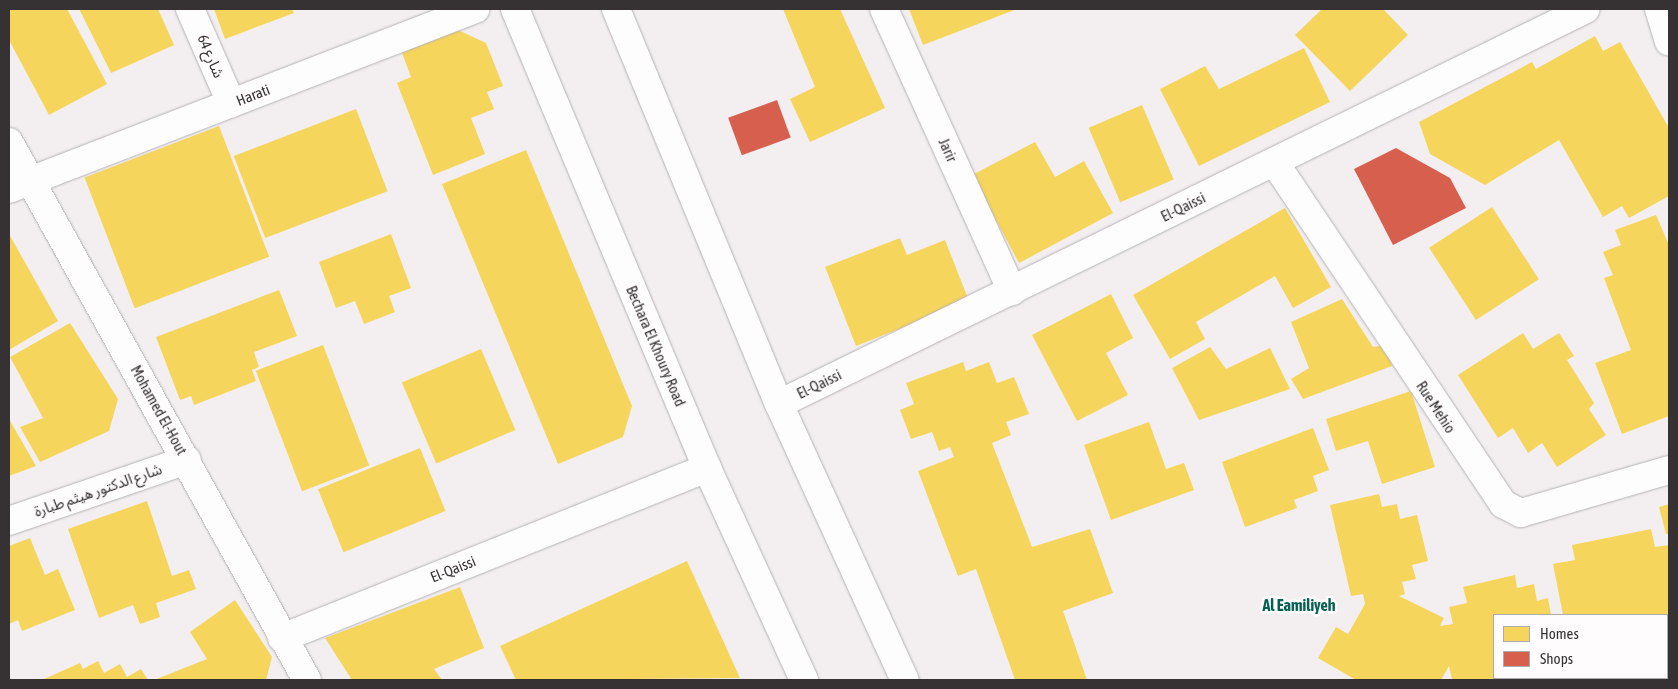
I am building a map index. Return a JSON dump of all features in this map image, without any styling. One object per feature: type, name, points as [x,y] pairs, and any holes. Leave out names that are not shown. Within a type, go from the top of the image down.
[{"type":"street","name":"شارع 64","points":[[190,9],[231,103]]},
{"type":"street","name":"Harati","points":[[20,185],[475,9]]},
{"type":"street","name":"Bechara El Khoury Road","points":[[515,9],[707,468],[804,680]]},
{"type":"street","points":[[616,9],[779,404],[905,680]]},
{"type":"street","name":"Jarir","points":[[884,9],[1012,290]]},
{"type":"street","name":"El-Qaissi","points":[[779,404],[1586,9]]},
{"type":"street","points":[[1659,9],[1669,41]]},
{"type":"street","name":"Mohamed El-Hout","points":[[9,142],[20,185],[187,460],[282,638],[307,680]]},
{"type":"street","name":"Rue Mehio","points":[[1275,162],[1507,507],[1521,513],[1669,470]]},
{"type":"street","name":"شارع الدكتور هيثم طبارة","points":[[9,521],[187,460]]},
{"type":"street","name":"El-Qaissi","points":[[282,638],[707,468]]},
{"type":"building: Homes","points":[[9,9],[67,9],[107,84],[49,115],[9,40]]},
{"type":"building: Homes","points":[[79,9],[158,9],[174,45],[111,73]]},
{"type":"building: Homes","points":[[214,9],[292,9],[294,13],[225,39]]},
{"type":"building: Homes","points":[[783,9],[840,9],[885,108],[810,142],[790,99],[815,87]]},
{"type":"building: Homes","points":[[909,9],[1017,9],[923,45]]},
{"type":"building: Homes","points":[[1322,9],[1383,9],[1408,35],[1350,91],[1295,35]]},
{"type":"building: Homes","points":[[458,30],[486,43],[503,86],[487,92],[494,109],[471,118],[485,154],[433,175],[397,83],[411,77],[402,53]]},
{"type":"building: Homes","points":[[1595,36],[1603,51],[1620,42],[1669,128],[1669,196],[1629,218],[1622,206],[1603,217],[1559,140],[1485,185],[1430,154],[1419,122],[1532,62],[1536,69]]},
{"type":"building: Homes","points":[[1304,48],[1330,102],[1199,166],[1160,89],[1205,66],[1219,89]]},
{"type":"building: Homes","points":[[1142,105],[1174,180],[1120,202],[1089,128]]},
{"type":"building: Homes","points":[[356,109],[388,191],[265,238],[234,156]]},
{"type":"building: Homes","points":[[219,126],[269,257],[135,308],[85,178]]},
{"type":"building: Homes","points":[[1035,142],[1055,177],[1084,161],[1113,213],[1019,263],[972,175]]},
{"type":"building: Homes","points":[[526,150],[632,406],[623,437],[558,464],[442,184]]},
{"type":"building: Homes","points":[[1492,207],[1539,279],[1476,320],[1429,248]]},
{"type":"building: Homes","points":[[1285,208],[1331,287],[1293,308],[1275,276],[1196,322],[1205,339],[1170,359],[1133,295]]},
{"type":"building: Homes","points":[[1656,215],[1669,245],[1669,416],[1622,434],[1595,363],[1631,350],[1604,278],[1613,275],[1603,252],[1621,245],[1615,230]]},
{"type":"building: Homes","points":[[9,234],[58,321],[9,350]]},
{"type":"building: Homes","points":[[391,234],[411,288],[389,296],[395,312],[364,324],[355,301],[336,308],[319,262]]},
{"type":"building: Homes","points":[[900,238],[907,255],[945,240],[969,301],[856,346],[825,267]]},
{"type":"building: Homes","points":[[279,290],[297,336],[254,352],[259,367],[252,370],[256,381],[194,405],[191,396],[180,400],[156,337]]},
{"type":"building: Homes","points":[[1111,294],[1133,338],[1106,353],[1128,395],[1077,421],[1032,335]]},
{"type":"building: Homes","points":[[1342,299],[1373,347],[1386,345],[1392,366],[1303,399],[1291,379],[1309,368],[1291,322]]},
{"type":"building: Homes","points":[[70,323],[118,399],[109,431],[40,462],[20,427],[43,418],[10,357]]},
{"type":"building: Homes","points":[[1523,333],[1533,349],[1559,333],[1574,356],[1567,360],[1594,403],[1589,409],[1606,435],[1557,467],[1542,443],[1528,453],[1513,428],[1498,438],[1458,375]]},
{"type":"building: Homes","points":[[323,345],[369,465],[302,491],[256,371]]},
{"type":"building: Homes","points":[[1210,347],[1226,369],[1270,348],[1290,389],[1199,420],[1172,368]]},
{"type":"building: Homes","points":[[481,349],[515,430],[436,464],[402,383]]},
{"type":"building: Homes","points":[[963,362],[966,371],[989,362],[997,383],[1014,377],[1029,414],[1006,422],[1011,435],[992,443],[1032,547],[1090,529],[1113,593],[1063,611],[1087,680],[1015,680],[976,569],[958,576],[918,471],[954,457],[950,447],[939,451],[932,432],[911,439],[900,410],[914,404],[906,383]]},
{"type":"building: Homes","points":[[1411,391],[1435,467],[1382,484],[1368,441],[1336,451],[1326,419]]},
{"type":"building: Homes","points":[[9,419],[36,466],[9,476]]},
{"type":"building: Homes","points":[[1149,422],[1166,469],[1184,463],[1194,490],[1111,520],[1084,445]]},
{"type":"building: Homes","points":[[1313,428],[1329,470],[1313,476],[1318,491],[1294,500],[1297,508],[1245,527],[1222,462]]},
{"type":"building: Homes","points":[[420,448],[445,511],[343,552],[318,489]]},
{"type":"building: Homes","points":[[1379,494],[1382,507],[1397,504],[1400,519],[1417,515],[1428,561],[1412,565],[1416,579],[1402,582],[1405,594],[1399,596],[1444,618],[1440,626],[1453,624],[1449,607],[1467,603],[1463,587],[1515,575],[1517,588],[1534,584],[1537,601],[1548,598],[1551,614],[1493,614],[1493,679],[1551,680],[1452,680],[1449,666],[1441,680],[1356,680],[1318,658],[1336,627],[1348,634],[1365,604],[1363,594],[1351,596],[1330,505]]},
{"type":"building: Homes","points":[[147,501],[172,576],[189,570],[196,589],[156,603],[160,617],[140,624],[133,605],[99,618],[68,529]]},
{"type":"building: Homes","points":[[1669,504],[1669,534],[1666,534],[1659,507]]},
{"type":"building: Homes","points":[[1651,529],[1655,547],[1669,545],[1669,618],[1668,614],[1563,614],[1553,564],[1575,560],[1572,545]]},
{"type":"building: Homes","points":[[30,538],[45,575],[58,569],[75,610],[22,631],[18,620],[9,624],[9,546]]},
{"type":"building: Homes","points":[[687,561],[740,678],[516,680],[500,646]]},
{"type":"building: Homes","points":[[460,587],[484,648],[434,669],[442,680],[352,680],[325,638]]},
{"type":"building: Homes","points":[[235,600],[272,657],[266,680],[154,680],[207,659],[190,632]]},
{"type":"building: Homes","points":[[98,661],[104,673],[120,664],[127,677],[141,669],[148,680],[42,680],[80,663],[83,669]]},
{"type":"building: Homes","points":[[1668,666],[1669,680],[1589,680],[1668,679]]},
{"type":"building: Shops","points":[[777,100],[791,138],[742,155],[728,118]]},
{"type":"building: Shops","points":[[1396,148],[1450,178],[1466,208],[1393,245],[1354,169]]},
{"type":"district","name":"Al Eamiliyeh","points":[[1299,605]]}]
